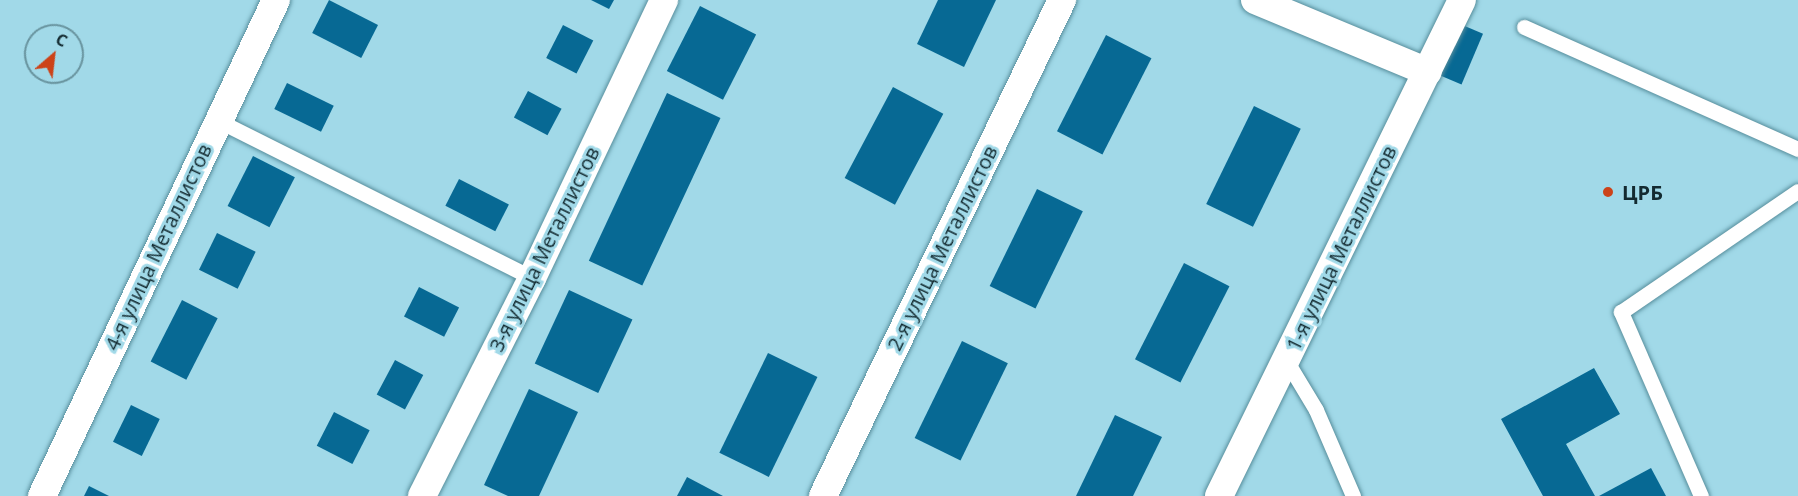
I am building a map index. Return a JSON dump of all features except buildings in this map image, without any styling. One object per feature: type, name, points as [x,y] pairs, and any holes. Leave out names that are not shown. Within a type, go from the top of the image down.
[{"type":"street","name":"4-я улица Металлистов","points":[[42,496],[217,120],[276,0]]},
{"type":"street","name":"3-я улица Металлистов","points":[[422,496],[532,278],[664,0]]},
{"type":"street","name":"2-я улица Металлистов","points":[[823,496],[1062,0]]},
{"type":"street","points":[[1255,0],[1428,72]]},
{"type":"street","name":"1-я улица Металлистов","points":[[1219,496],[1462,0]]},
{"type":"lane","points":[[1524,27],[1798,148]]},
{"type":"lane","points":[[217,120],[532,278]]},
{"type":"lane","points":[[1701,496],[1621,312],[1798,191]]},
{"type":"lane","points":[[1286,360],[1316,410],[1353,496]]},
{"type":"place","name":"ЦРБ","points":[[1608,192]]}]
